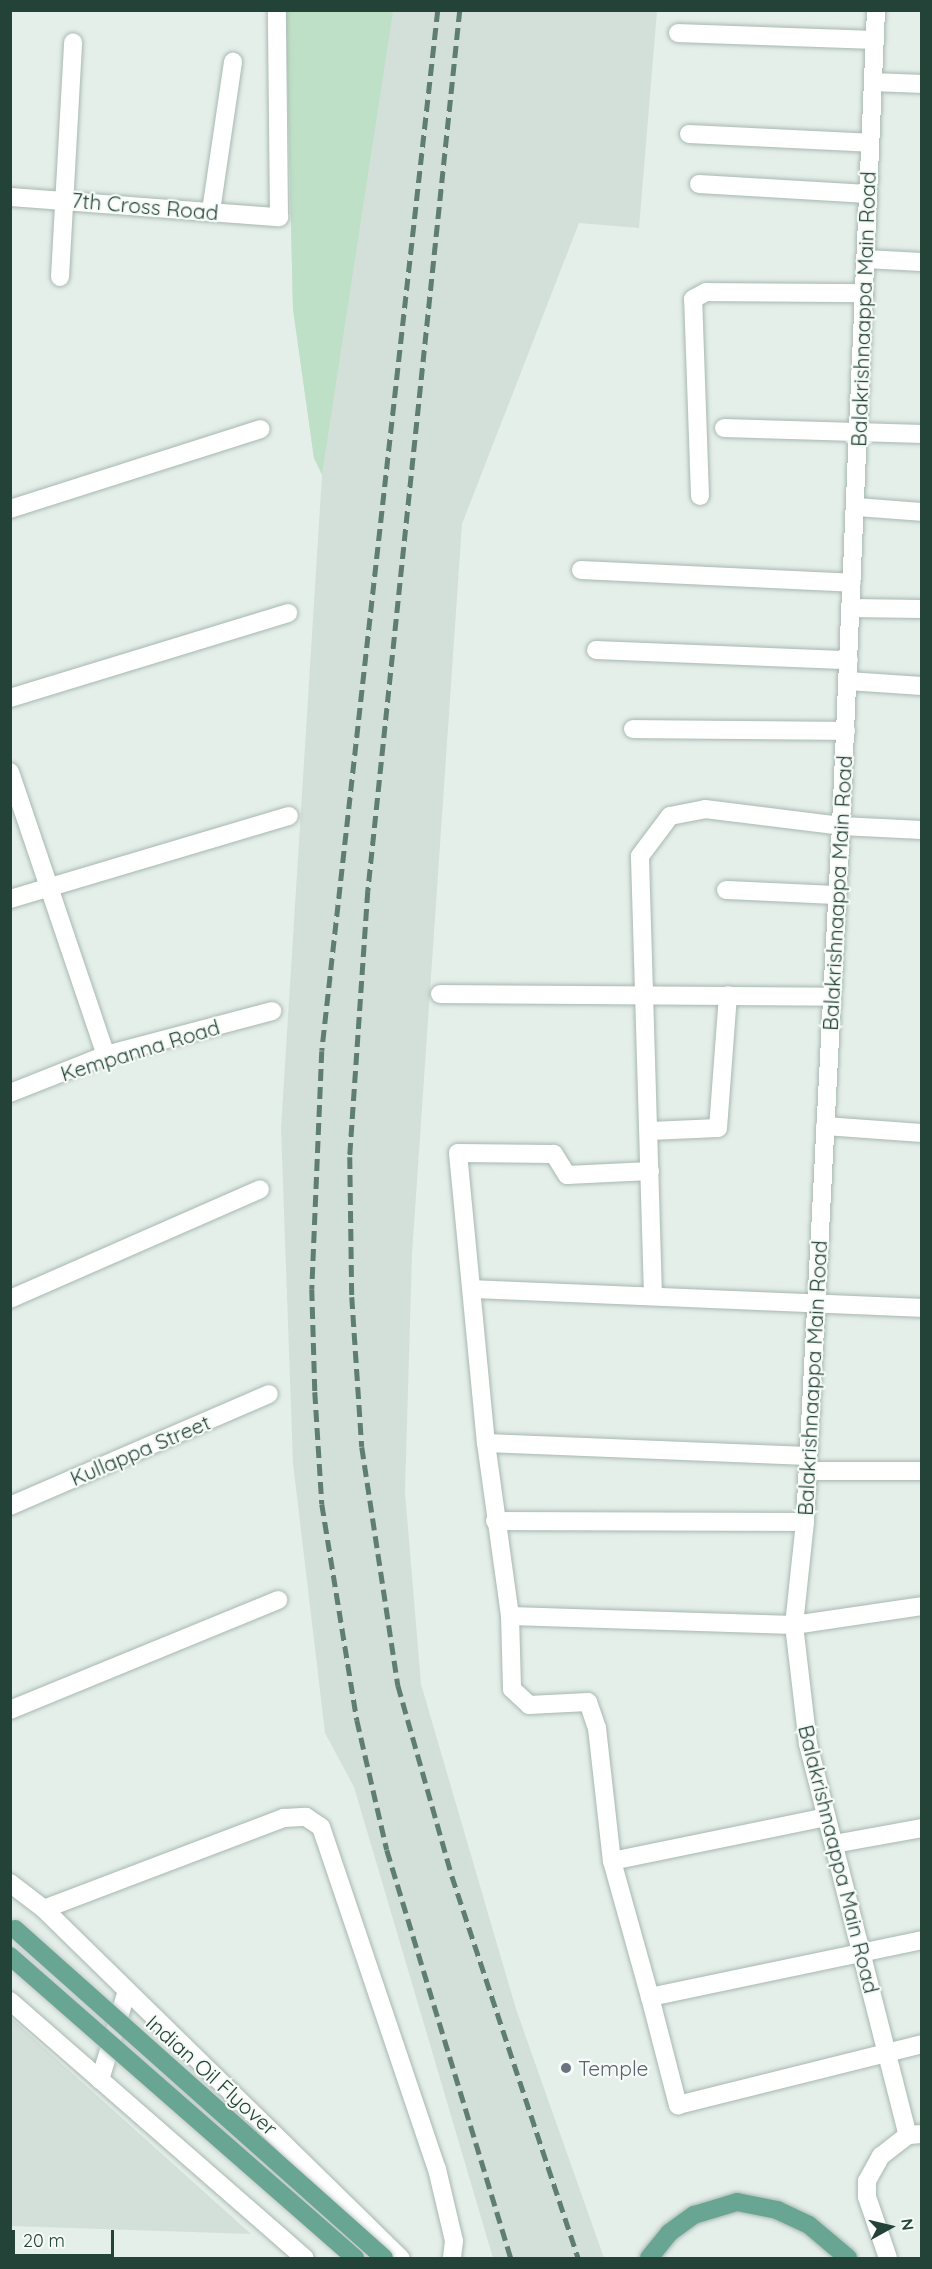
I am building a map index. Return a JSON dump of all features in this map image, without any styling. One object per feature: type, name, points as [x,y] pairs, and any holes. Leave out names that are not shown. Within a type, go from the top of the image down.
[{"type":"main road","name":"Indian Oil Flyover","points":[[13,1927],[384,2259]]},
{"type":"main road","name":"Indian Oil Flyover","points":[[10,1956],[355,2259]]},
{"type":"main road","points":[[649,2259],[669,2233],[694,2215],[737,2202],[777,2210],[809,2225],[848,2259]]},
{"type":"street","name":"7th Cross Road","points":[[10,197],[62,199],[279,217],[277,10]]},
{"type":"street","name":"Balakrishnaappa Main Road","points":[[876,10],[846,731],[805,1522],[794,1625],[801,1704],[827,1817],[889,2053],[915,2135]]},
{"type":"street","points":[[678,33],[874,40]]},
{"type":"street","points":[[60,277],[62,199],[73,42]]},
{"type":"street","points":[[212,211],[233,62]]},
{"type":"street","points":[[873,82],[921,84]]},
{"type":"street","points":[[689,134],[870,143]]},
{"type":"street","points":[[699,184],[868,194]]},
{"type":"street","points":[[865,259],[921,262]]},
{"type":"street","points":[[700,496],[693,299],[706,292],[864,293]]},
{"type":"street","points":[[724,428],[921,434]]},
{"type":"street","points":[[10,509],[261,429]]},
{"type":"street","points":[[855,507],[921,512]]},
{"type":"street","points":[[581,570],[852,583]]},
{"type":"street","points":[[850,608],[921,609]]},
{"type":"street","points":[[10,699],[288,613]]},
{"type":"street","points":[[597,650],[849,660]]},
{"type":"street","points":[[848,681],[921,686]]},
{"type":"street","points":[[633,729],[846,731]]},
{"type":"street","points":[[10,772],[105,1056]]},
{"type":"street","points":[[653,1296],[648,994],[640,856],[670,816],[705,809],[841,826],[921,830]]},
{"type":"street","points":[[10,899],[49,885],[289,816]]},
{"type":"street","points":[[726,890],[837,895]]},
{"type":"street","points":[[440,994],[831,997]]},
{"type":"street","points":[[650,1131],[718,1128],[728,995]]},
{"type":"street","name":"Kempanna Road","points":[[10,1093],[105,1056],[272,1011]]},
{"type":"street","points":[[825,1126],[921,1133]]},
{"type":"street","points":[[650,1171],[567,1175],[554,1154],[458,1153],[486,1443],[495,1521],[510,1616],[512,1689],[529,1705],[588,1702],[597,1728],[612,1861],[678,2105],[921,2044]]},
{"type":"street","points":[[10,1299],[260,1189]]},
{"type":"street","points":[[472,1289],[921,1308]]},
{"type":"street","name":"Kullappa Street","points":[[10,1506],[269,1394]]},
{"type":"street","points":[[486,1443],[921,1471]]},
{"type":"street","points":[[495,1521],[805,1522]]},
{"type":"street","points":[[10,1710],[278,1600]]},
{"type":"street","points":[[510,1616],[794,1625],[921,1606]]},
{"type":"street","points":[[44,1909],[284,1818],[306,1817],[321,1827],[437,2169],[454,2241],[452,2259]]},
{"type":"street","points":[[612,1861],[827,1817]]},
{"type":"street","points":[[834,1844],[921,1828]]},
{"type":"street","points":[[10,1883],[44,1909],[126,1994],[401,2259]]},
{"type":"street","points":[[650,1997],[862,1949],[921,1940]]},
{"type":"street","points":[[100,2080],[126,1994]]},
{"type":"street","points":[[10,2001],[305,2259]]},
{"type":"street","points":[[888,2259],[867,2197],[867,2181],[881,2156],[915,2135]]},
{"type":"shaded area","points":[[286,11],[657,11],[639,228],[579,223],[462,524],[412,1254],[405,1492],[421,1684],[516,2009],[604,2258],[493,2258],[354,1787],[325,1733],[293,1463],[281,1128],[322,475],[314,458],[293,309]]},
{"type":"shaded area","points":[[11,2018],[73,2074],[251,2234],[11,2226]]},
{"type":"green space","points":[[286,11],[393,11],[322,474],[314,458],[293,309]]},
{"type":"railway","points":[[438,10],[322,1051],[312,1289],[315,1392],[322,1504],[357,1720],[387,1850],[511,2258]]},
{"type":"railway","points":[[460,10],[368,891],[350,1157],[352,1297],[362,1447],[398,1685],[452,1876],[578,2258]]},
{"type":"place","name":"Temple","points":[[566,2068]]}]
